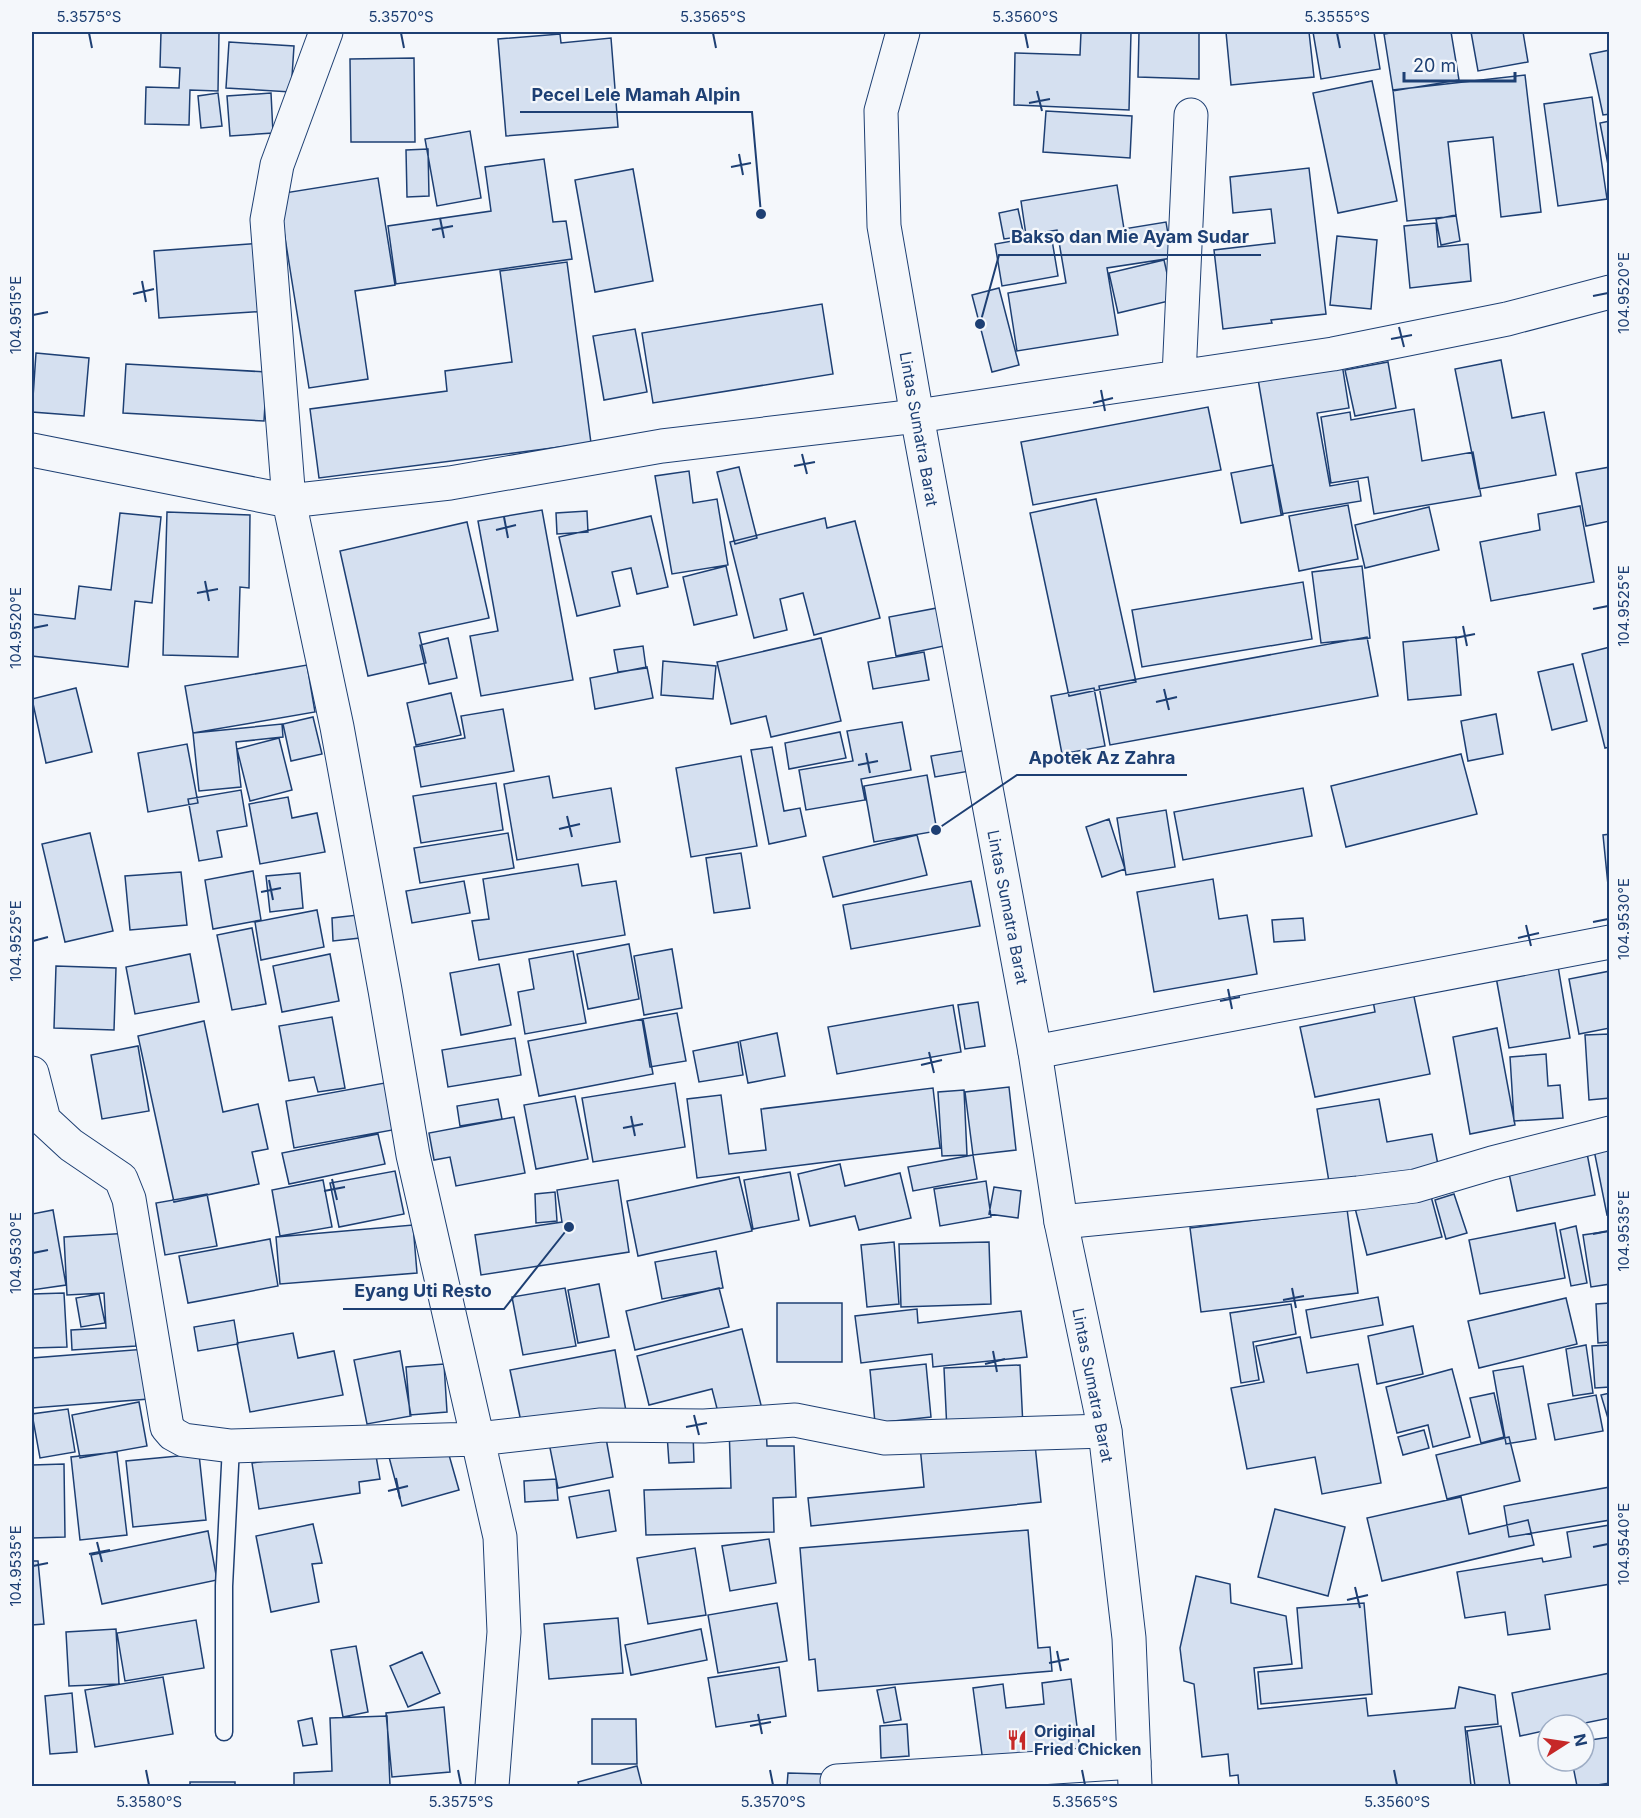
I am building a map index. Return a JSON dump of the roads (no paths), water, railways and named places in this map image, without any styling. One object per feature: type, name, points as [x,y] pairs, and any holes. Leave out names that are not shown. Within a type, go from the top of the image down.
[{"type":"main road","points":[[326,32],[277,165],[267,220],[289,501],[337,727],[413,1155],[500,1537],[504,1632],[492,1786]]},
{"type":"main road","name":"Lintas Sumatra Barat","points":[[903,32],[881,111],[884,226],[1035,1052],[1061,1222],[1105,1431],[1129,1638],[1134,1774]]},
{"type":"main road","points":[[1179,376],[1191,115]]},
{"type":"main road","points":[[32,450],[289,501],[450,483],[662,446],[917,416],[1333,354],[1507,319],[1610,292]]},
{"type":"main road","points":[[1035,1052],[1610,942]]},
{"type":"main road","points":[[32,1073],[44,1120],[70,1145],[121,1179],[129,1199],[167,1427],[173,1434],[184,1440],[231,1446],[478,1439],[601,1425],[704,1426],[795,1420],[885,1438],[1105,1431]]},
{"type":"main road","points":[[1061,1222],[1415,1186],[1492,1163],[1610,1133]]},
{"type":"main road","points":[[837,1781],[1134,1774]]},
{"type":"lane","points":[[224,1732],[224,1586],[231,1446]]},
{"type":"place","name":"Pecel Lele Mamah Alpin","points":[[761,214]]},
{"type":"place","name":"Bakso dan Mie Ayam Sudar","points":[[980,324]]},
{"type":"place","name":"Apotek Az Zahra","points":[[936,830]]},
{"type":"place","name":"Eyang Uti Resto","points":[[569,1227]]},
{"type":"place","name":"Original Fried Chicken","points":[[1017,1740]]}]
